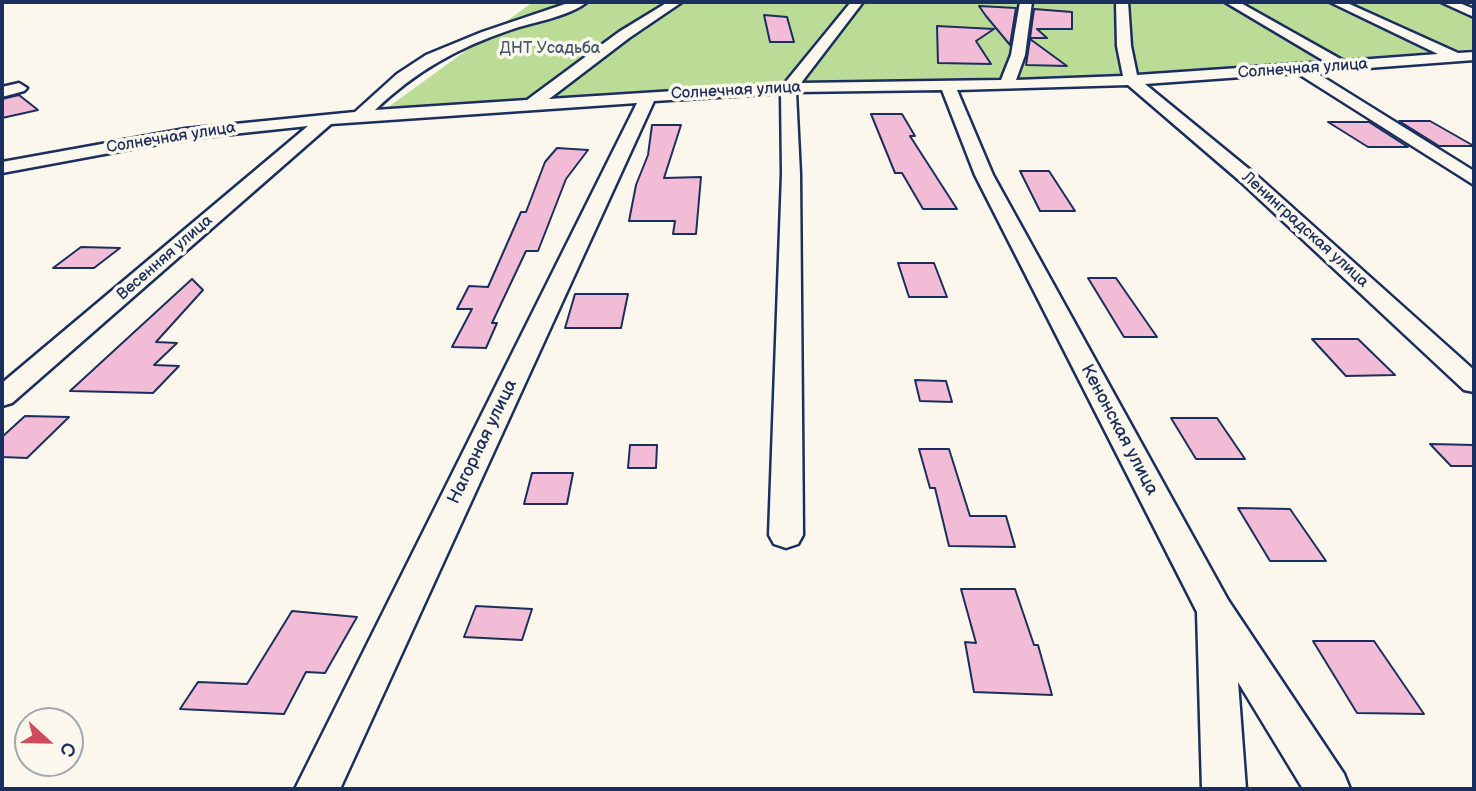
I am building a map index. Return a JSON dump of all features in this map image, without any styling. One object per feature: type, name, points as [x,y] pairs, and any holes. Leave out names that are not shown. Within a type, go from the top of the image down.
[{"type":"street","points":[[360,116],[391,85],[429,59],[464,43],[581,2]]},
{"type":"street","points":[[531,105],[624,35],[676,2]]},
{"type":"street","points":[[786,535],[789,88],[857,2]]},
{"type":"street","points":[[1006,86],[1018,55],[1026,2]]},
{"type":"street","points":[[1122,2],[1124,46],[1131,80]]},
{"type":"street","points":[[1231,2],[1343,67]]},
{"type":"street","points":[[1336,2],[1456,57],[1474,72]]},
{"type":"street","points":[[1447,2],[1474,13]]},
{"type":"street","name":"Солнечная улица","points":[[2,167],[185,134],[360,116],[649,95],[789,88],[1006,86],[1131,80],[1474,56]]},
{"type":"street","points":[[1301,69],[1474,179]]},
{"type":"street","name":"Ленинградская улица","points":[[1131,80],[1248,178],[1474,384]]},
{"type":"street","name":"Кенонская улица","points":[[948,87],[984,175],[1215,611],[1224,789]]},
{"type":"street","points":[[2,92],[19,88]]},
{"type":"street","name":"Нагорная улица","points":[[317,789],[649,95]]},
{"type":"street","name":"Весенняя улица","points":[[2,397],[327,119]]},
{"type":"street","points":[[1215,611],[1328,789]]},
{"type":"green space","name":"ДНТ Усадьба","points":[[533,2],[1474,2],[1474,49],[1106,76],[992,81],[848,80],[387,108]]},
{"type":"building","points":[[979,6],[1016,8],[1010,45],[986,16]]},
{"type":"building","points":[[1034,9],[1072,12],[1072,29],[1037,29],[1047,38],[1030,38]]},
{"type":"building","points":[[764,15],[787,17],[794,42],[770,42]]},
{"type":"building","points":[[937,26],[994,29],[976,41],[991,64],[938,63]]},
{"type":"building","points":[[1030,39],[1067,66],[1026,65]]},
{"type":"building","points":[[19,95],[38,110],[2,118],[2,99]]},
{"type":"building","points":[[871,114],[902,114],[915,136],[910,136],[957,209],[923,209],[902,173],[895,173]]},
{"type":"building","points":[[1399,121],[1430,121],[1474,146],[1439,146]]},
{"type":"building","points":[[1328,122],[1369,122],[1408,147],[1368,147]]},
{"type":"building","points":[[652,125],[681,125],[664,178],[701,177],[696,234],[673,234],[675,221],[629,221],[636,185],[648,155]]},
{"type":"building","points":[[557,148],[588,150],[566,179],[538,251],[526,251],[492,323],[497,323],[486,348],[452,347],[472,309],[457,309],[469,286],[488,287],[521,212],[526,212],[545,162]]},
{"type":"building","points":[[1020,171],[1049,171],[1075,211],[1040,211]]},
{"type":"building","points":[[81,247],[120,248],[94,268],[53,268]]},
{"type":"building","points":[[898,263],[934,263],[947,297],[909,297]]},
{"type":"building","points":[[1088,278],[1116,278],[1157,337],[1124,337]]},
{"type":"building","points":[[192,279],[203,290],[156,342],[177,343],[154,365],[179,366],[153,393],[70,391]]},
{"type":"building","points":[[575,294],[628,294],[621,328],[565,328]]},
{"type":"building","points":[[1312,339],[1358,339],[1395,375],[1346,376]]},
{"type":"building","points":[[915,380],[946,381],[952,402],[920,401]]},
{"type":"building","points":[[25,416],[69,417],[27,458],[2,457],[2,437]]},
{"type":"building","points":[[1171,418],[1217,418],[1245,459],[1196,459]]},
{"type":"building","points":[[1430,444],[1474,445],[1474,466],[1451,466]]},
{"type":"building","points":[[630,445],[657,445],[656,468],[628,468]]},
{"type":"building","points":[[919,449],[949,449],[970,516],[1006,516],[1015,547],[949,546],[935,488],[930,488]]},
{"type":"building","points":[[532,473],[573,473],[567,504],[524,504]]},
{"type":"building","points":[[1238,508],[1290,509],[1326,561],[1270,561]]},
{"type":"building","points":[[961,589],[1015,589],[1034,645],[1038,645],[1052,695],[974,692],[965,642],[976,643]]},
{"type":"building","points":[[476,606],[532,609],[522,640],[464,637]]},
{"type":"building","points":[[292,611],[357,617],[325,673],[306,672],[284,714],[180,709],[198,682],[247,684]]},
{"type":"building","points":[[1313,641],[1374,641],[1424,714],[1357,713]]}]
